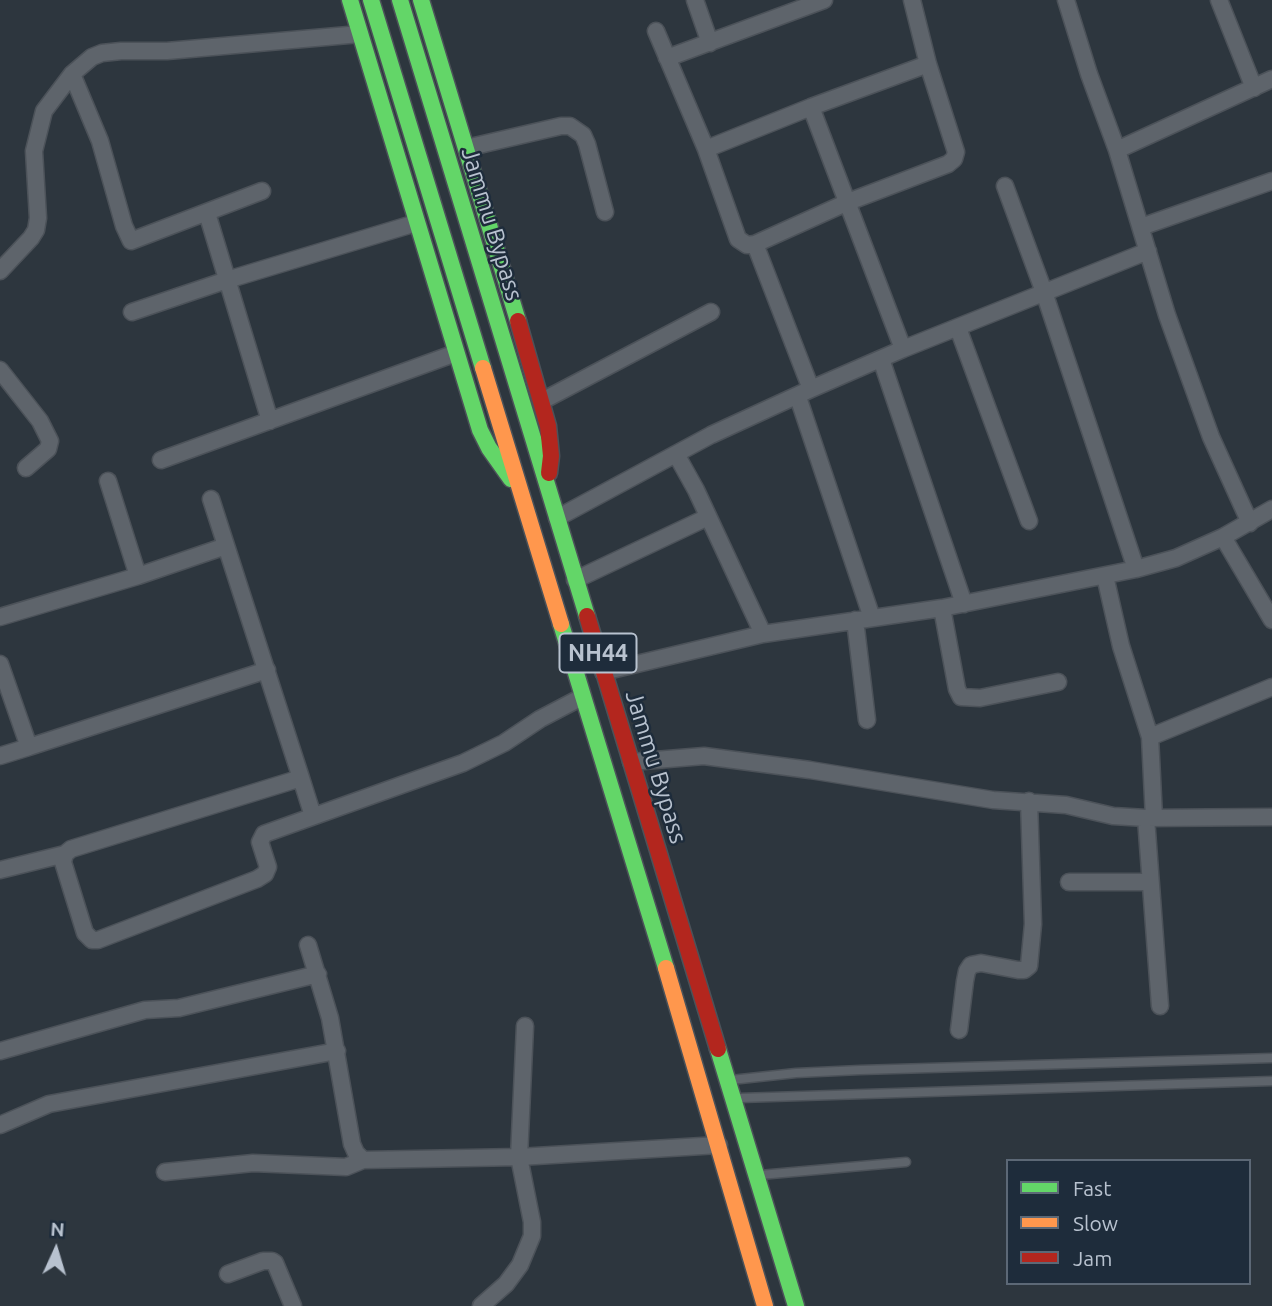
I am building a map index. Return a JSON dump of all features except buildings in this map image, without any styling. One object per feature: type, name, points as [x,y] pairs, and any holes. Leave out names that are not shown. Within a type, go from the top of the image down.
[{"type":"main road","points":[[350,0],[480,430],[489,448],[519,489]]},
{"type":"main road","name":"Jammu Bypass","points":[[371,0],[706,1100],[765,1306]]},
{"type":"main road","name":"Jammu Bypass","points":[[400,0],[796,1306]]},
{"type":"main road","points":[[421,0],[542,401],[551,456],[548,488]]},
{"type":"street","points":[[695,0],[710,43]]},
{"type":"street","points":[[667,58],[805,4],[824,0]]},
{"type":"street","points":[[656,32],[706,149],[738,239],[741,244],[755,244],[848,202],[948,164],[954,159],[956,152],[928,64],[912,0]]},
{"type":"street","points":[[1066,0],[1188,375],[1211,437],[1250,523]]},
{"type":"street","points":[[1219,0],[1254,88]]},
{"type":"street","points":[[0,271],[36,230],[38,218],[34,151],[39,126],[52,99],[72,74],[92,57],[102,53],[167,51],[360,34]]},
{"type":"street","points":[[706,149],[928,64]]},
{"type":"street","points":[[72,74],[100,141],[124,226],[131,241],[262,191]]},
{"type":"street","points":[[1117,150],[1272,79]]},
{"type":"street","points":[[811,107],[903,349]]},
{"type":"street","points":[[466,148],[561,126],[577,129],[587,144],[605,212]]},
{"type":"street","points":[[1141,227],[1272,181]]},
{"type":"street","points":[[1005,186],[1044,292],[1136,569]]},
{"type":"street","points":[[207,213],[270,421]]},
{"type":"street","points":[[132,312],[227,280],[416,223]]},
{"type":"street","points":[[755,244],[805,393],[863,619],[867,720]]},
{"type":"street","points":[[557,518],[676,454],[805,393],[903,349],[1148,251]]},
{"type":"street","points":[[542,401],[712,312]]},
{"type":"street","points":[[958,328],[1029,521]]},
{"type":"street","points":[[161,460],[456,353]]},
{"type":"street","points":[[881,359],[964,604]]},
{"type":"street","points":[[0,370],[40,421],[50,441],[48,449],[26,468]]},
{"type":"street","points":[[676,454],[763,634]]},
{"type":"street","points":[[108,481],[138,576]]},
{"type":"street","points":[[211,499],[313,816]]},
{"type":"street","points":[[603,671],[763,634],[942,608],[1136,569],[1176,558],[1223,537],[1272,509]]},
{"type":"street","points":[[575,580],[708,517]]},
{"type":"street","points":[[1223,537],[1272,620]]},
{"type":"street","points":[[0,617],[138,576],[226,546]]},
{"type":"street","points":[[1105,576],[1121,646],[1150,737],[1150,882],[1160,1006]]},
{"type":"street","points":[[942,608],[957,690],[961,697],[980,698],[1058,682]]},
{"type":"street","points":[[0,664],[29,747]]},
{"type":"street","points":[[0,756],[267,670]]},
{"type":"street","points":[[1150,737],[1272,687]]},
{"type":"street","points":[[65,854],[63,862],[85,933],[92,940],[98,940],[262,877],[268,867],[260,846],[262,836],[484,754],[582,697]]},
{"type":"street","points":[[631,762],[704,756],[810,769],[993,800],[1066,804],[1113,816],[1272,817]]},
{"type":"street","points":[[0,870],[65,854],[71,849],[302,778]]},
{"type":"street","points":[[959,1031],[965,981],[971,965],[981,963],[1018,970],[1029,966],[1033,924],[1029,801]]},
{"type":"street","points":[[1069,882],[1150,882]]},
{"type":"street","points":[[308,945],[337,1051],[352,1144],[363,1160]]},
{"type":"street","points":[[0,1051],[145,1010],[179,1008],[318,974]]},
{"type":"street","points":[[481,1306],[506,1284],[520,1265],[532,1237],[532,1222],[519,1157],[525,1026]]},
{"type":"street","points":[[0,1125],[49,1104],[337,1051]]},
{"type":"street","points":[[165,1172],[253,1163],[346,1167],[363,1160],[519,1157],[719,1144]]},
{"type":"street","points":[[228,1274],[263,1261],[272,1261],[293,1306]]},
{"type":"lane","points":[[701,1084],[796,1073],[860,1070],[1272,1058]]},
{"type":"lane","points":[[706,1100],[861,1092],[1272,1080]]},
{"type":"lane","points":[[757,1175],[906,1163]]},
{"type":"traffic: fast","points":[[350,0],[480,430],[511,479]]},
{"type":"traffic: fast","points":[[371,0],[483,368]]},
{"type":"traffic: fast","points":[[400,0],[587,616]]},
{"type":"traffic: fast","points":[[421,0],[518,321]]},
{"type":"traffic: fast","points":[[561,624],[666,968]]},
{"type":"traffic: fast","points":[[718,1049],[796,1306]]},
{"type":"traffic: slow","points":[[483,368],[561,624]]},
{"type":"traffic: slow","points":[[666,968],[765,1306]]},
{"type":"traffic: jam","points":[[518,321],[548,426],[551,456],[549,473]]},
{"type":"traffic: jam","points":[[587,616],[718,1049]]}]
